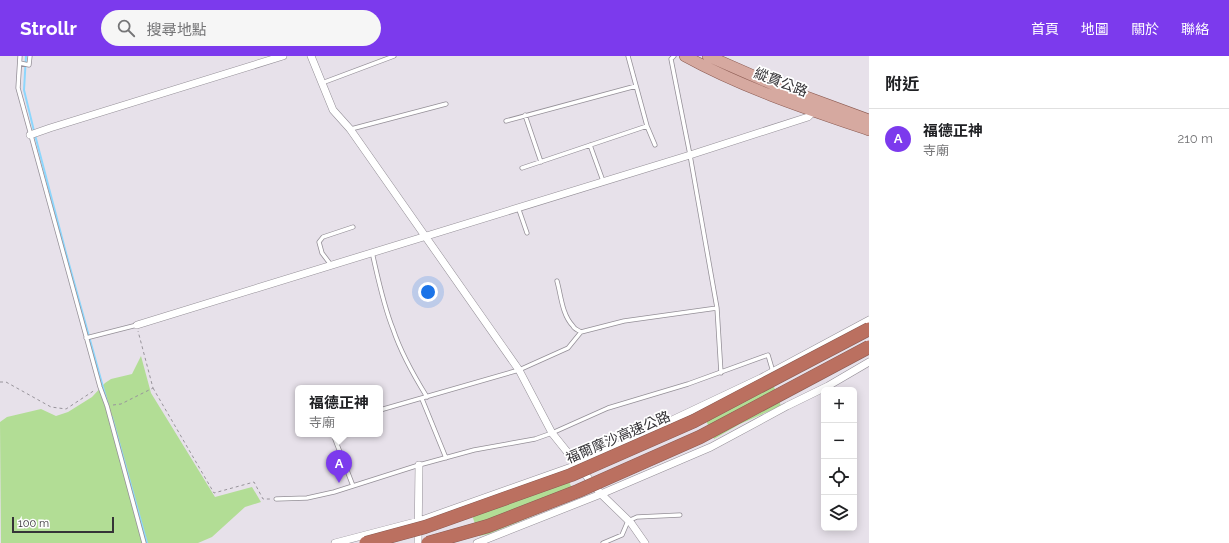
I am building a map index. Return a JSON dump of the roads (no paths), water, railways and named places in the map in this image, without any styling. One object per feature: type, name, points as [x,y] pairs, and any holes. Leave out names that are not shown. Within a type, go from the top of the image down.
[{"type":"highway","name":"福爾摩沙高速公路","points":[[366,543],[425,527],[571,475],[694,421],[867,325]]},
{"type":"highway","points":[[428,543],[495,524],[578,491],[700,437],[869,347]]},
{"type":"main road","name":"縱貫公路","points":[[684,56],[734,80],[814,111],[869,130]]},
{"type":"main road","name":"縱貫公路","points":[[708,56],[779,88],[869,120]]},
{"type":"street","points":[[33,134],[283,56]]},
{"type":"street","points":[[311,56],[333,110],[350,129],[519,370],[552,433],[601,494],[628,520],[645,543]]},
{"type":"street","points":[[136,325],[690,155],[808,116],[814,111]]},
{"type":"street","points":[[335,543],[419,521],[578,464],[773,372],[867,325]]},
{"type":"street","points":[[477,543],[601,494],[711,447],[787,406],[828,386],[869,362]]},
{"type":"street","points":[[418,543],[419,465]]},
{"type":"lane","points":[[20,56],[18,88],[33,134],[100,387],[107,406],[144,543]]},
{"type":"lane","points":[[20,63],[29,65],[30,56]]},
{"type":"lane","points":[[322,83],[394,56]]},
{"type":"lane","points":[[628,56],[647,126],[655,145]]},
{"type":"lane","points":[[674,56],[671,59],[690,155],[717,308],[721,373]]},
{"type":"lane","points":[[506,121],[636,86]]},
{"type":"lane","points":[[350,129],[446,104]]},
{"type":"lane","points":[[525,115],[540,162]]},
{"type":"lane","points":[[522,168],[647,126]]},
{"type":"lane","points":[[590,145],[604,181]]},
{"type":"lane","points":[[518,207],[527,233]]},
{"type":"lane","points":[[331,265],[322,252],[319,242],[323,237],[353,227]]},
{"type":"lane","points":[[372,252],[384,303],[393,330],[413,374],[427,397]]},
{"type":"lane","points":[[557,281],[568,319],[572,326],[581,332]]},
{"type":"lane","points":[[383,409],[519,370],[568,348],[581,332],[624,321],[717,308]]},
{"type":"lane","points":[[87,338],[136,325]]},
{"type":"lane","points":[[276,499],[307,498],[334,492],[419,465],[474,450],[535,439],[608,408],[688,384],[768,355],[778,385]]},
{"type":"lane","points":[[781,392],[787,406]]},
{"type":"lane","points":[[422,399],[446,458]]},
{"type":"lane","points":[[334,437],[353,486]]},
{"type":"lane","points":[[603,543],[622,535],[628,520],[637,517],[680,515]]},
{"type":"waterway","points":[[26,56],[24,90],[34,131]]},
{"type":"waterway","points":[[35,135],[108,405]]},
{"type":"waterway","points":[[112,417],[147,543]]},
{"type":"place","name":"福德正神","points":[[339,483]]}]
